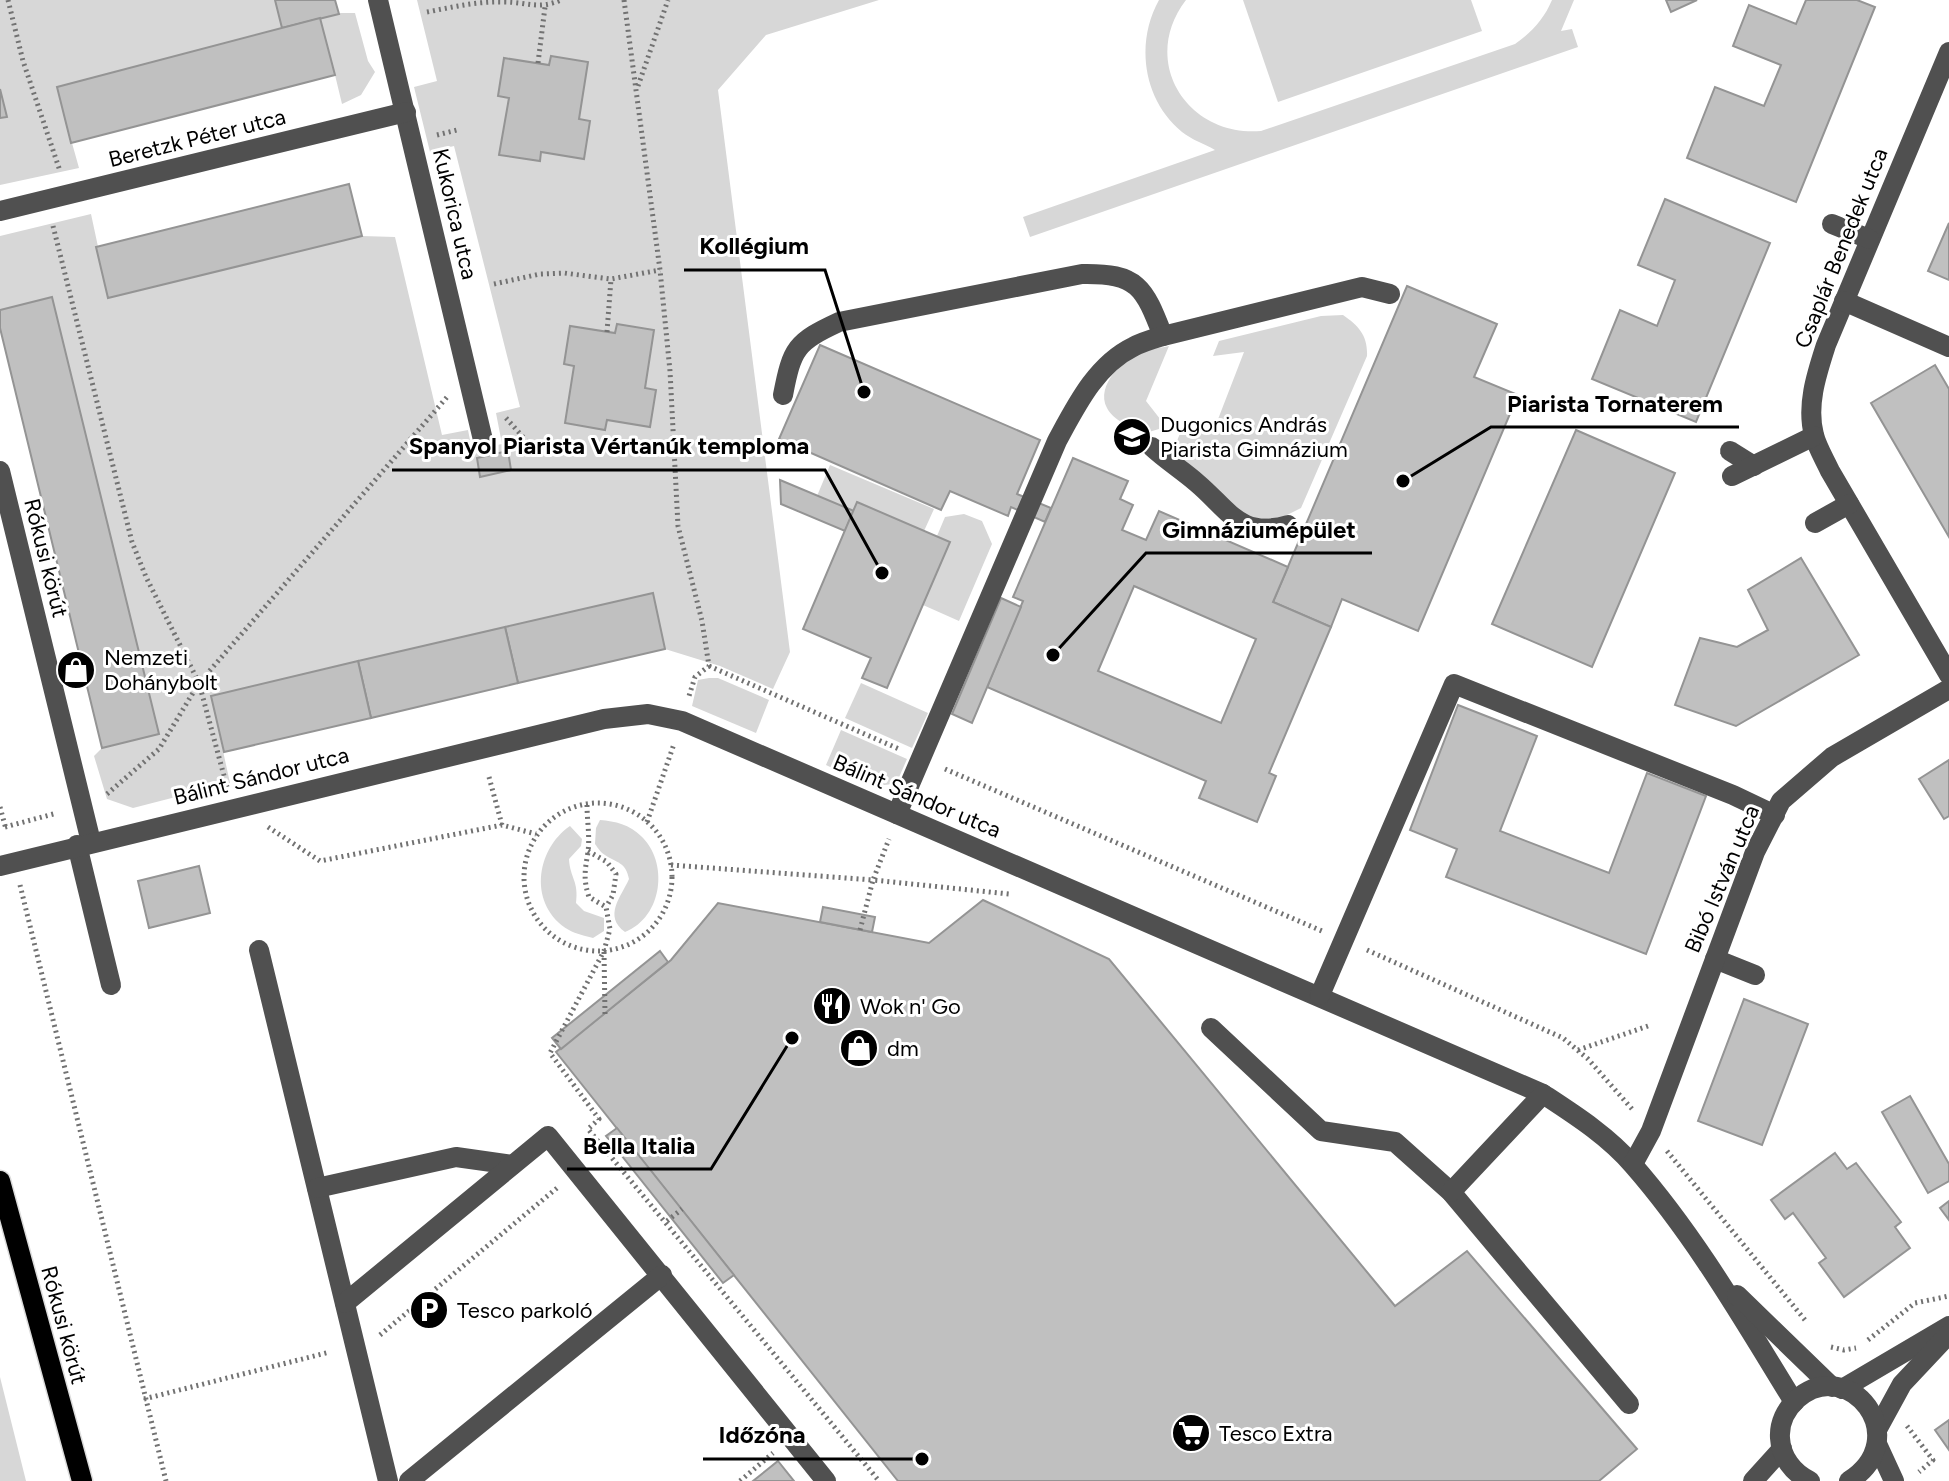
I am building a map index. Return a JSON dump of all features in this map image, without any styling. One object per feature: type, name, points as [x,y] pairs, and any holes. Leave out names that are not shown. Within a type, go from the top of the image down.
[{"type":"main road","name":"Rókusi körút","points":[[0,1181],[82,1481]]},
{"type":"street","name":"Kukorica utca","points":[[378,0],[483,440]]},
{"type":"street","name":"Csaplár Benedek utca","points":[[1949,52],[1844,301],[1816,374],[1811,410],[1814,436],[1849,504],[1949,675]]},
{"type":"street","name":"Beretzk Péter utca","points":[[0,211],[406,112]]},
{"type":"street","points":[[1832,224],[1869,239]]},
{"type":"street","points":[[783,395],[788,366],[795,350],[810,336],[839,322],[1082,274],[1105,273],[1129,280],[1148,296],[1163,336]]},
{"type":"street","points":[[897,814],[1057,441],[1078,402],[1105,367],[1132,347],[1163,336],[1362,287],[1390,294]]},
{"type":"street","points":[[1844,301],[1949,347]]},
{"type":"street","points":[[1732,476],[1814,436]]},
{"type":"street","points":[[1152,447],[1198,483],[1240,522],[1266,531],[1288,525]]},
{"type":"street","points":[[1730,451],[1754,466]]},
{"type":"street","name":"Rókusi körút","points":[[0,471],[84,844],[111,985]]},
{"type":"street","points":[[1815,523],[1849,504]]},
{"type":"street","points":[[1320,995],[1454,684],[1733,795],[1775,815]]},
{"type":"street","name":"Bibó István utca","points":[[1633,1164],[1651,1131],[1755,852],[1781,801],[1832,757],[1949,689]]},
{"type":"street","name":"Bálint Sándor utca","points":[[7,864],[604,719],[648,714],[682,721],[1543,1094],[1589,1124],[1633,1164],[1717,1275],[1794,1402]]},
{"type":"street","points":[[259,950],[388,1481]]},
{"type":"street","points":[[1715,959],[1755,975]]},
{"type":"street","points":[[1211,1028],[1321,1131],[1395,1142],[1451,1192],[1629,1404]]},
{"type":"street","points":[[1451,1192],[1543,1094]]},
{"type":"street","points":[[345,1303],[548,1136],[826,1481]]},
{"type":"street","points":[[317,1188],[456,1157],[512,1165]]},
{"type":"street","points":[[409,1481],[662,1275]]},
{"type":"street","name":"Bálint Sándor utca","points":[[1717,1275],[1837,1388],[1862,1399],[1869,1407],[1894,1481]]},
{"type":"street","points":[[1810,1481],[1789,1464],[1782,1449],[1781,1424],[1794,1402],[1811,1390],[1837,1388],[1949,1326]]},
{"type":"street","points":[[1849,1481],[1862,1473],[1872,1459],[1878,1436],[1902,1384],[1949,1334]]},
{"type":"street","points":[[1753,1481],[1782,1449]]},
{"type":"path","points":[[8,0],[23,61],[68,194]]},
{"type":"path","points":[[427,12],[478,3],[506,2],[545,7],[561,0]]},
{"type":"path","points":[[624,0],[660,270],[670,371],[678,526],[702,621],[709,666]]},
{"type":"path","points":[[637,88],[668,0]]},
{"type":"path","points":[[538,63],[545,7]]},
{"type":"path","points":[[47,199],[132,542],[199,683],[229,792],[273,831],[320,861],[502,825],[536,834]]},
{"type":"path","points":[[494,284],[540,274],[564,273],[611,279],[660,270]]},
{"type":"path","points":[[607,332],[611,279]]},
{"type":"path","points":[[103,798],[159,749],[199,683],[468,373]]},
{"type":"path","points":[[647,822],[695,677],[709,666]]},
{"type":"path","points":[[709,666],[1496,1006],[1563,1038],[1588,1059],[1651,1131],[1809,1326]]},
{"type":"path","points":[[489,777],[502,825]]},
{"type":"path","points":[[602,803],[626,808],[647,822],[663,841],[671,865],[671,890],[662,914],[647,932],[627,945],[604,951],[580,950],[558,940],[541,925],[528,904],[523,881],[526,858],[536,834],[554,817],[576,806],[602,803]]},
{"type":"path","points":[[587,805],[588,851],[583,869],[584,882],[589,897],[606,907]]},
{"type":"path","points":[[860,930],[873,880],[897,814]]},
{"type":"path","points":[[588,851],[607,862],[616,874],[613,895],[606,907],[610,929],[604,951],[550,1053],[599,1119],[588,1129],[879,1481]]},
{"type":"path","points":[[7,864],[166,1481]]},
{"type":"path","points":[[671,865],[1014,894]]},
{"type":"path","points":[[604,951],[605,1014]]},
{"type":"path","points":[[1577,1050],[1648,1026]]},
{"type":"path","points":[[667,1221],[682,1209]]},
{"type":"path","points":[[1828,1347],[1844,1350],[1858,1347],[1915,1303],[1949,1296]]},
{"type":"path","points":[[1901,1419],[1933,1460]]},
{"type":"shaded area","points":[[0,0],[335,0],[339,13],[355,13],[368,61],[375,72],[361,95],[342,104],[335,75],[72,143],[79,168],[0,185]]},
{"type":"shaded area","points":[[417,0],[879,0],[766,35],[718,90],[790,652],[773,689],[720,666],[665,649],[652,593],[211,696],[230,783],[133,808],[107,799],[94,756],[102,748],[159,734],[52,297],[0,310],[0,236],[91,214],[109,298],[362,236],[395,237],[442,435],[468,430],[472,450],[502,444],[496,413],[520,407],[454,146],[430,152],[414,87],[437,81]]},
{"type":"shaded area","points":[[1159,0],[1186,0],[1173,23],[1167,47],[1170,70],[1178,91],[1192,108],[1211,122],[1235,130],[1261,131],[1515,44],[1537,25],[1552,0],[1574,0],[1561,31],[1572,29],[1578,47],[1030,237],[1023,217],[1215,150],[1182,132],[1169,119],[1151,88],[1145,52],[1151,17]]},
{"type":"shaded area","points":[[1243,0],[1471,0],[1482,31],[1278,102]]},
{"type":"shaded area","points":[[1343,315],[1361,332],[1367,356],[1301,508],[1281,518],[1250,519],[1172,453],[1181,431],[1215,427],[1244,352],[1213,356],[1219,341],[1321,316]]},
{"type":"shaded area","points":[[1169,346],[1146,401],[1164,424],[1159,429],[1142,434],[1110,412],[1104,399],[1105,390],[1120,366],[1128,360],[1144,351]]},
{"type":"shaded area","points":[[830,465],[934,509],[924,531],[858,502],[854,511],[817,496]]},
{"type":"shaded area","points":[[964,514],[982,521],[992,544],[959,621],[923,605],[950,542],[937,536],[945,517]]},
{"type":"shaded area","points":[[718,678],[769,700],[756,733],[692,706],[698,680]]},
{"type":"shaded area","points":[[861,683],[928,713],[912,748],[845,718]]},
{"type":"shaded area","points":[[841,730],[907,759],[897,782],[869,784],[826,765]]},
{"type":"shaded area","points":[[600,820],[622,824],[637,832],[656,860],[658,888],[654,902],[638,925],[625,932],[615,920],[614,913],[629,879],[628,873],[595,844]]},
{"type":"shaded area","points":[[570,826],[582,839],[581,846],[569,859],[576,903],[584,911],[604,918],[604,931],[593,938],[572,931],[556,920],[542,893],[543,863],[558,836]]},
{"type":"shaded area","points":[[0,1377],[26,1481],[0,1481]]},
{"type":"building","points":[[275,0],[335,0],[339,14],[282,28]]},
{"type":"building","points":[[1666,0],[1697,0],[1671,12]]},
{"type":"building","points":[[1806,0],[1857,0],[1875,7],[1796,202],[1687,158],[1715,87],[1764,106],[1781,65],[1733,46],[1749,5],[1796,24]]},
{"type":"building","points":[[320,18],[335,75],[71,143],[57,87]]},
{"type":"building","points":[[551,56],[588,62],[579,119],[590,121],[584,159],[541,152],[540,161],[499,155],[509,98],[498,96],[504,58],[549,65]]},
{"type":"building","points":[[0,89],[7,117],[0,118]]},
{"type":"building","points":[[349,184],[362,236],[108,298],[96,247]]},
{"type":"building","points":[[1665,199],[1770,243],[1696,422],[1592,379],[1620,310],[1657,326],[1675,280],[1638,265]]},
{"type":"building","points":[[1949,223],[1949,280],[1928,271]]},
{"type":"building","points":[[1407,286],[1497,324],[1474,377],[1518,395],[1418,631],[1342,599],[1331,627],[1273,602]]},
{"type":"building","points":[[52,297],[159,734],[102,748],[0,328],[0,310]]},
{"type":"building","points":[[617,324],[654,330],[645,388],[656,390],[650,427],[607,420],[605,430],[565,423],[574,366],[564,364],[570,326],[615,333]]},
{"type":"building","points":[[820,345],[1040,440],[1017,494],[1051,508],[1045,522],[1011,507],[1008,516],[950,491],[941,510],[779,439]]},
{"type":"building","points":[[1935,365],[1949,389],[1949,537],[1871,403]]},
{"type":"building","points":[[1576,430],[1675,473],[1592,667],[1492,624]]},
{"type":"building","points":[[508,451],[511,470],[480,477],[477,458]]},
{"type":"building","points":[[1073,458],[1128,481],[1120,499],[1133,505],[1122,530],[1146,540],[1159,511],[1288,567],[1273,602],[1331,627],[1269,773],[1276,776],[1257,822],[1199,798],[1206,781],[987,687],[1023,601],[1013,597]],"holes":[[[1134,586],[1256,639],[1221,723],[1098,671]]]},
{"type":"building","points":[[780,480],[854,511],[845,531],[781,504]]},
{"type":"building","points":[[857,502],[950,542],[887,688],[862,678],[871,658],[803,629]]},
{"type":"building","points":[[1801,558],[1859,655],[1736,726],[1675,705],[1700,638],[1737,647],[1768,630],[1748,590]]},
{"type":"building","points":[[653,593],[665,649],[518,683],[505,627]]},
{"type":"building","points":[[1001,598],[1021,607],[972,723],[952,714]]},
{"type":"building","points":[[505,627],[518,683],[371,718],[358,661]]},
{"type":"building","points":[[358,661],[371,718],[224,752],[211,696]]},
{"type":"building","points":[[1458,705],[1537,736],[1500,831],[1609,873],[1647,773],[1706,796],[1646,954],[1446,877],[1457,849],[1410,830]]},
{"type":"building","points":[[1949,760],[1949,816],[1944,819],[1919,779]]},
{"type":"building","points":[[199,866],[210,913],[149,928],[138,881]]},
{"type":"building","points":[[983,900],[1109,959],[1395,1306],[1467,1251],[1637,1449],[1599,1481],[898,1481],[556,1052],[671,960],[718,903],[929,943]]},
{"type":"building","points":[[823,907],[875,917],[872,932],[820,922]]},
{"type":"building","points":[[660,951],[668,962],[561,1049],[552,1038]]},
{"type":"building","points":[[1744,999],[1808,1024],[1762,1145],[1698,1121]]},
{"type":"building","points":[[1910,1096],[1949,1164],[1949,1181],[1928,1193],[1882,1112]]},
{"type":"building","points":[[617,1128],[734,1275],[723,1283],[606,1136]]},
{"type":"building","points":[[1835,1153],[1847,1169],[1856,1163],[1901,1222],[1895,1227],[1910,1248],[1844,1297],[1819,1263],[1826,1258],[1793,1213],[1785,1219],[1771,1200]]},
{"type":"building","points":[[1949,1201],[1949,1220],[1940,1208]]},
{"type":"building","points":[[1949,1420],[1949,1450],[1935,1430]]},
{"type":"building","points":[[778,1461],[794,1481],[753,1481]]},
{"type":"place","name":"Kollégium","points":[[864,392]]},
{"type":"place","name":"Dugonics András Piarista Gimnázium","points":[[1132,437]]},
{"type":"place","name":"Piarista Tornaterem","points":[[1403,481]]},
{"type":"place","name":"Spanyol Piarista Vértanúk temploma","points":[[882,573]]},
{"type":"place","name":"Gimnáziumépület","points":[[1053,655]]},
{"type":"place","name":"Nemzeti Dohánybolt","points":[[76,670]]},
{"type":"place","name":"Wok n' Go","points":[[832,1006]]},
{"type":"place","name":"Bella Italia","points":[[792,1038]]},
{"type":"place","name":"dm","points":[[859,1048]]},
{"type":"place","name":"Tesco parkoló","points":[[429,1310]]},
{"type":"place","name":"Tesco Extra","points":[[1191,1433]]},
{"type":"place","name":"Időzóna","points":[[922,1459]]}]
